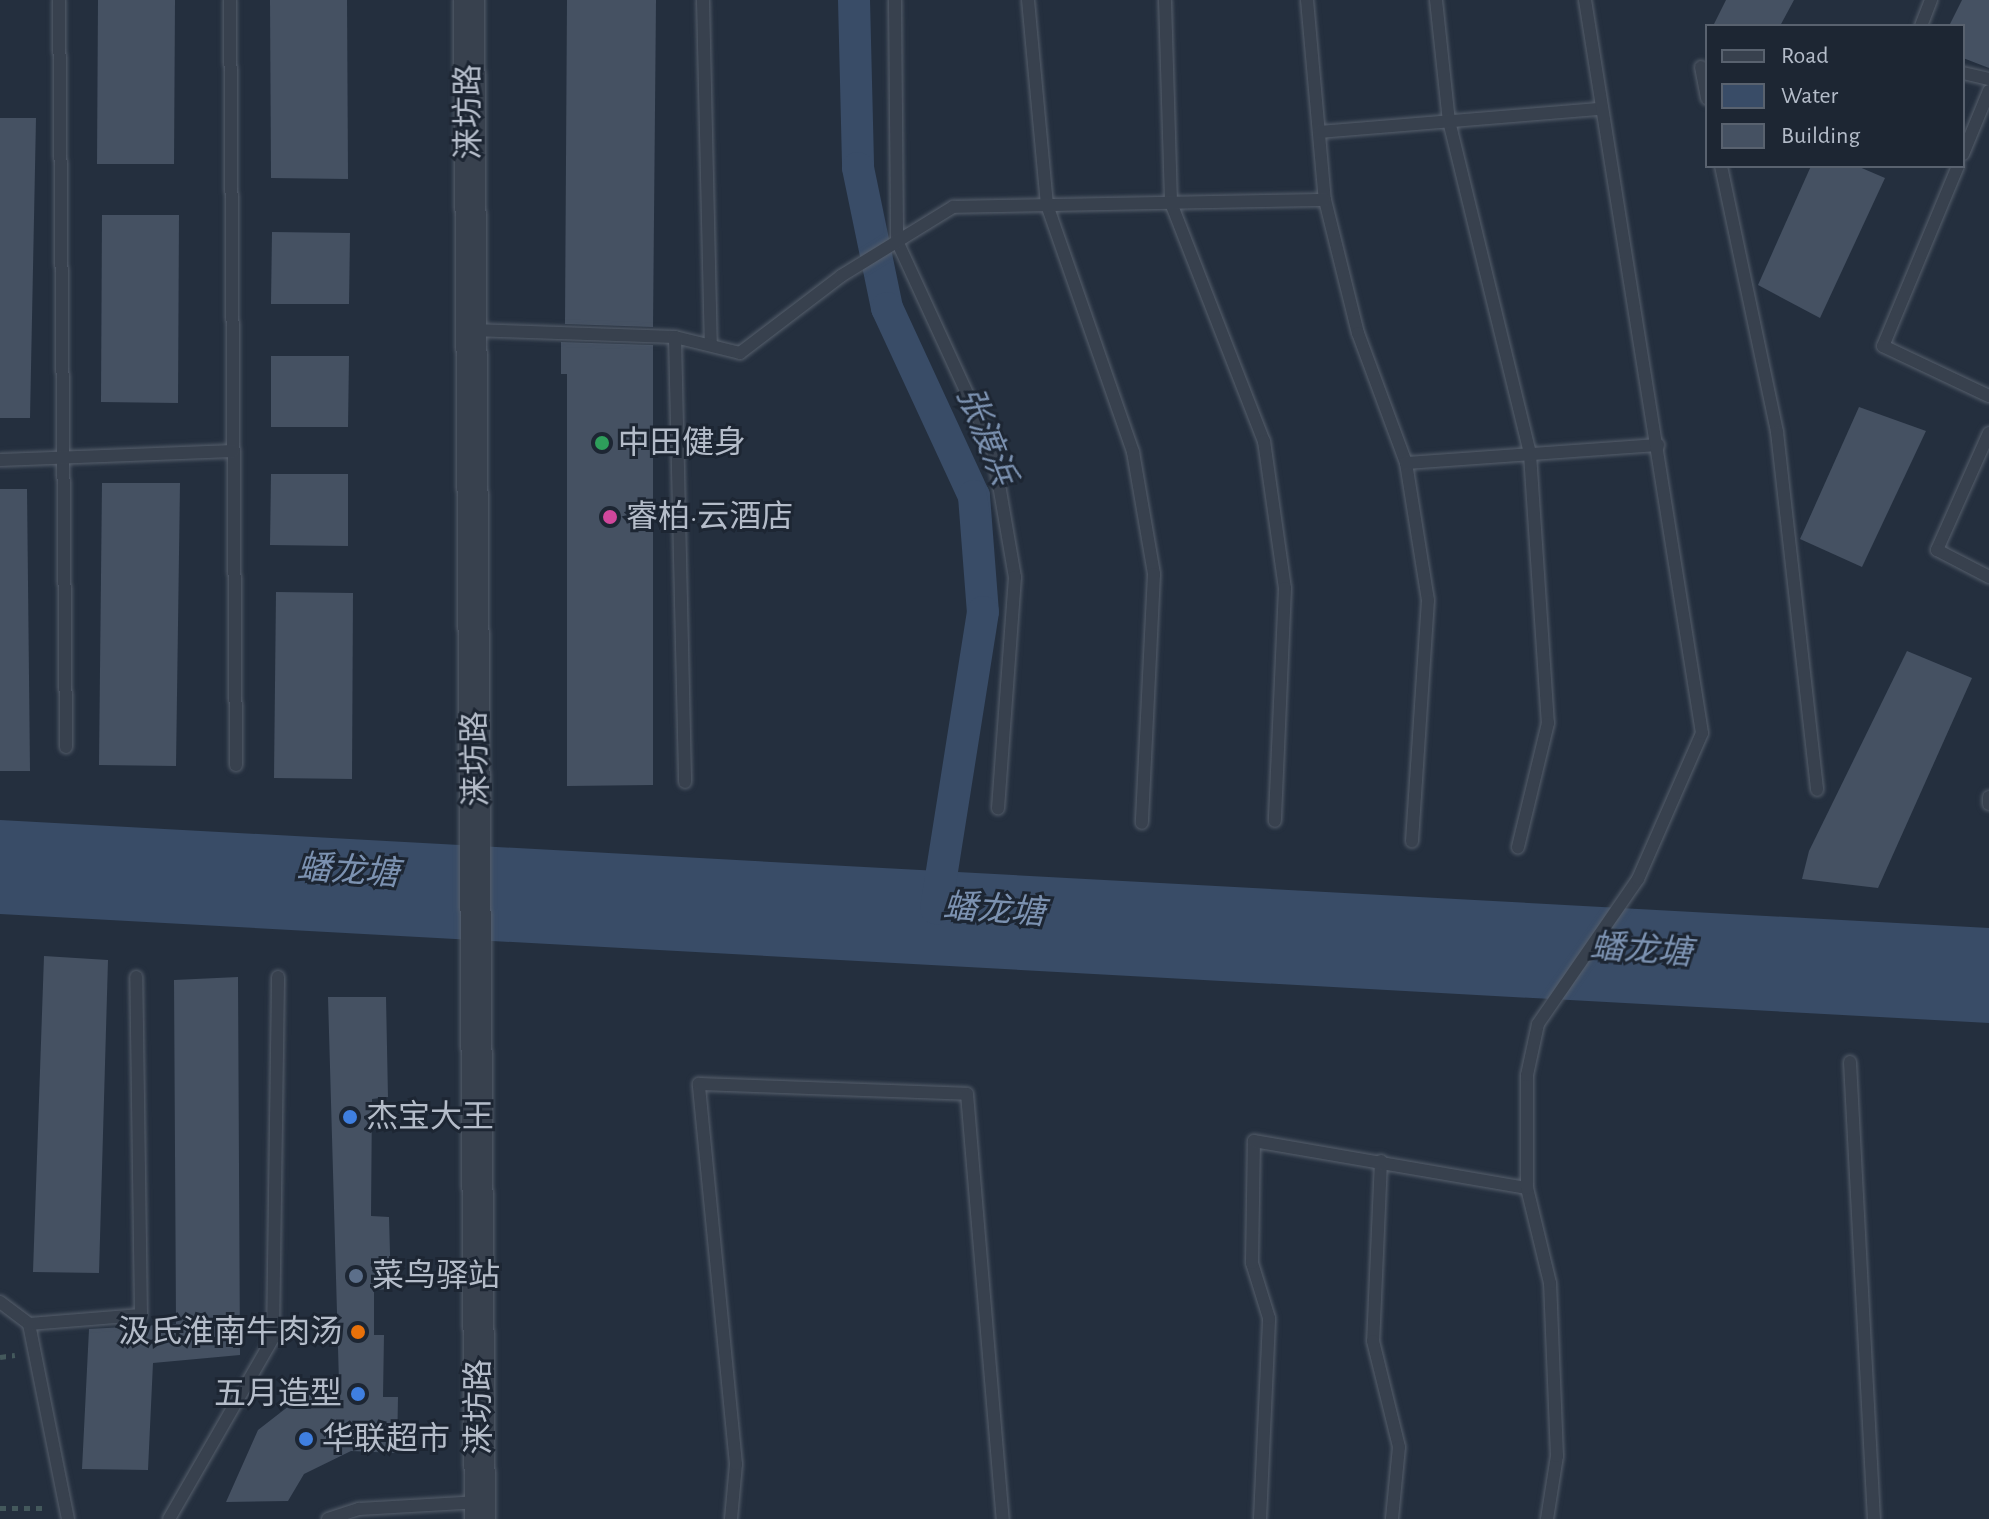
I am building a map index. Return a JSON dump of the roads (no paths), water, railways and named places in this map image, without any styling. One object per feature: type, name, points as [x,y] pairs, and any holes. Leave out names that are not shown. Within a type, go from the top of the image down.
[{"type":"street","name":"涞坊路","points":[[469,0],[480,1511]]},
{"type":"lane","points":[[59,0],[66,747]]},
{"type":"lane","points":[[230,0],[236,765]]},
{"type":"lane","points":[[703,0],[711,345]]},
{"type":"lane","points":[[895,0],[897,241],[993,450],[1015,577],[998,808]]},
{"type":"lane","points":[[1028,0],[1047,205],[1133,452],[1154,574],[1142,823]]},
{"type":"lane","points":[[1165,0],[1171,203],[1264,441],[1285,588],[1275,821]]},
{"type":"lane","points":[[1307,0],[1325,200],[1358,333],[1406,463],[1428,600],[1412,841]]},
{"type":"lane","points":[[1436,0],[1449,121],[1530,454],[1548,723],[1518,847]]},
{"type":"lane","points":[[1547,1519],[1557,1456],[1550,1283],[1527,1188],[1527,1075],[1538,1024],[1638,879],[1702,733],[1658,445],[1598,109],[1585,0]]},
{"type":"lane","points":[[1922,24],[1931,0]]},
{"type":"lane","points":[[1699,67],[1705,90]]},
{"type":"lane","points":[[1965,73],[1989,79]]},
{"type":"lane","points":[[1965,149],[1989,91]]},
{"type":"lane","points":[[1319,132],[1598,109]]},
{"type":"lane","points":[[1721,168],[1777,432],[1817,790]]},
{"type":"lane","points":[[1957,168],[1883,346],[1989,396]]},
{"type":"lane","points":[[472,330],[675,337],[740,353],[841,276],[953,207],[1325,200]]},
{"type":"lane","points":[[675,337],[685,782]]},
{"type":"lane","points":[[1989,433],[1937,550],[1989,577]]},
{"type":"lane","points":[[1406,463],[1658,445]]},
{"type":"lane","points":[[0,460],[234,451]]},
{"type":"lane","points":[[1989,797],[1989,804]]},
{"type":"lane","points":[[29,1324],[141,1315],[136,977]]},
{"type":"lane","points":[[169,1519],[273,1338],[278,977]]},
{"type":"lane","points":[[1850,1062],[1874,1519]]},
{"type":"lane","points":[[731,1519],[736,1464],[699,1084],[967,1094],[1003,1519]]},
{"type":"lane","points":[[1260,1519],[1269,1318],[1252,1263],[1254,1141],[1527,1188]]},
{"type":"lane","points":[[1381,1161],[1373,1341],[1399,1447],[1392,1519]]},
{"type":"lane","points":[[0,1302],[29,1324],[67,1514]]},
{"type":"lane","points":[[328,1519],[359,1509],[480,1511]]},
{"type":"water","name":"蟠龙塘","points":[[0,820],[1989,928],[1989,1023],[0,914]]},
{"type":"waterway","name":"张渡浜","points":[[854,0],[858,168],[887,308],[974,496],[983,612],[936,908]]},
{"type":"place","name":"中田健身","points":[[602,443]]},
{"type":"place","name":"睿柏·云酒店","points":[[610,517]]},
{"type":"place","name":"杰宝大王","points":[[350,1117]]},
{"type":"place","name":"菜鸟驿站","points":[[356,1276]]},
{"type":"place","name":"汲氏淮南牛肉汤","points":[[358,1332]]},
{"type":"place","name":"五月造型","points":[[358,1394]]},
{"type":"place","name":"华联超市","points":[[306,1439]]}]
